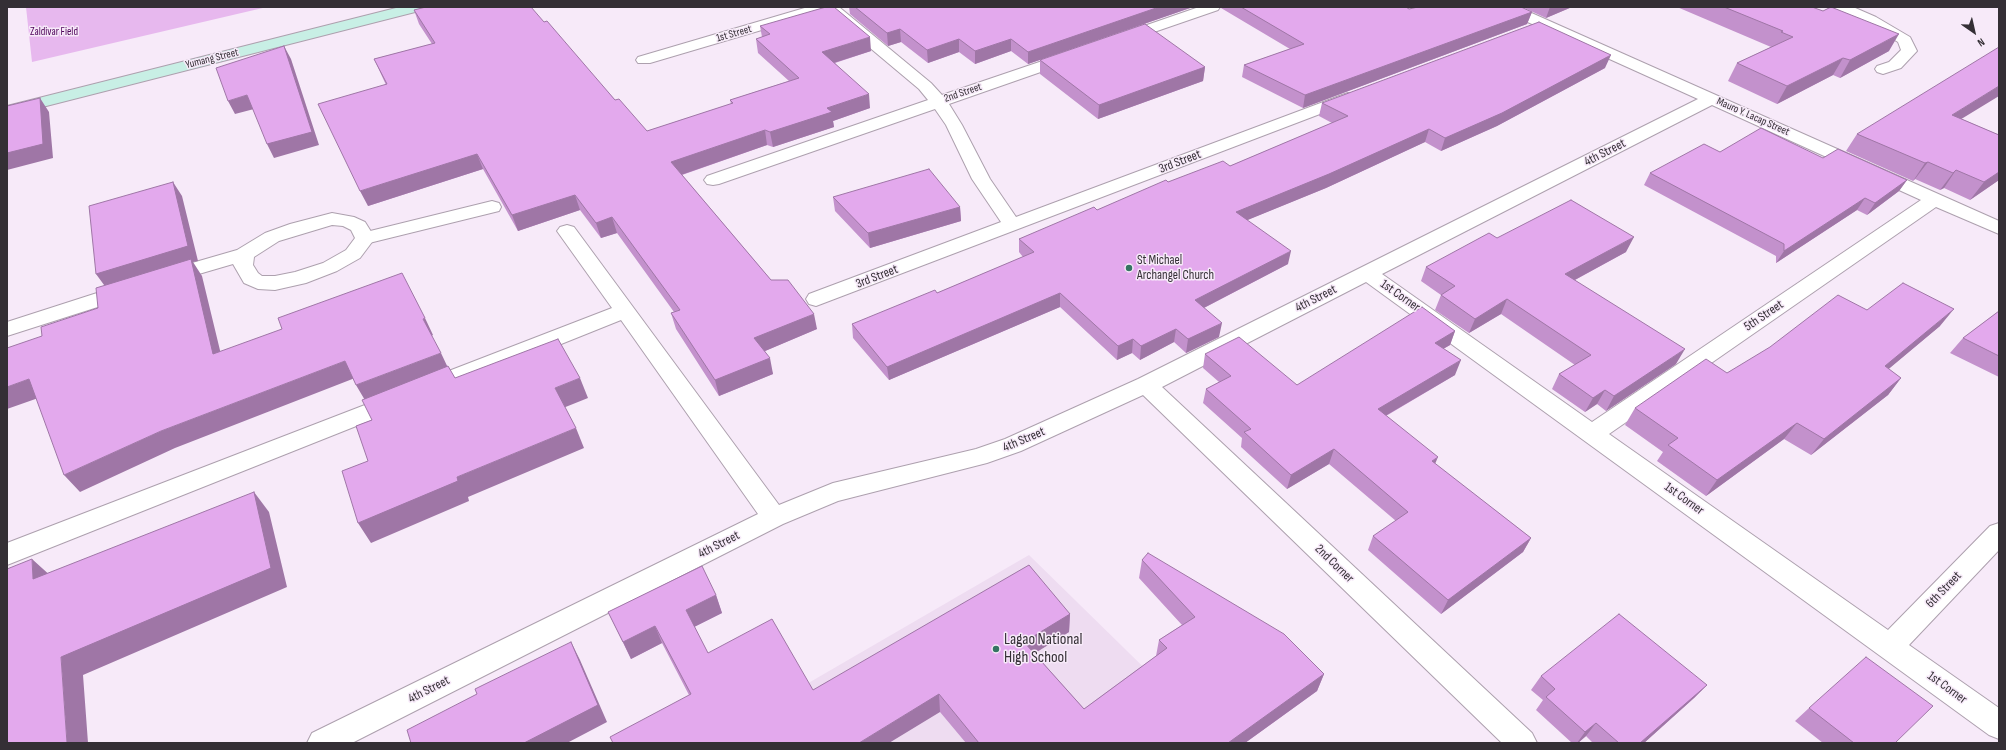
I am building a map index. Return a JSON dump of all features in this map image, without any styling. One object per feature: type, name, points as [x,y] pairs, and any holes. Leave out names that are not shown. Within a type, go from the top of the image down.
[{"type":"main road","name":"Yumang Street","points":[[7,111],[418,7]]},
{"type":"street","name":"1st Street","points":[[644,60],[824,7]]},
{"type":"street","points":[[830,7],[925,86],[939,102],[954,125],[981,179],[1012,225]]},
{"type":"street","points":[[1109,43],[1213,7]]},
{"type":"street","name":"Mauro Y. Lacap Street","points":[[1506,7],[1999,228]]},
{"type":"street","points":[[1841,7],[1871,20],[1905,40],[1910,51],[1895,66],[1883,70]]},
{"type":"street","points":[[1521,32],[1544,24]]},
{"type":"street","name":"2nd Street","points":[[713,180],[1087,50]]},
{"type":"street","name":"3rd Street","points":[[816,300],[1366,91]]},
{"type":"street","name":"4th Street","points":[[322,743],[774,518],[833,493],[979,457],[1013,445],[1146,386],[1712,99]]},
{"type":"street","name":"5th Street","points":[[1593,434],[1935,199]]},
{"type":"street","points":[[244,254],[243,265],[251,278],[258,282],[275,283],[299,278],[330,267],[353,254],[365,238],[492,207]]},
{"type":"street","points":[[7,329],[244,254],[272,237],[332,220],[347,221],[358,226],[365,238]]},
{"type":"street","points":[[566,231],[774,518]]},
{"type":"street","name":"1st Corner","points":[[1367,273],[1999,725]]},
{"type":"street","points":[[7,554],[625,311]]},
{"type":"street","name":"2nd Corner","points":[[1146,386],[1522,743]]},
{"type":"street","name":"6th Street","points":[[1890,646],[1999,533]]},
{"type":"shaded area","name":"Lagao National High School","points":[[1029,555],[1221,743],[705,743]]},
{"type":"green space","name":"Zaldivar Field","points":[[26,7],[267,7],[32,62]]},
{"type":"building","points":[[426,7],[531,7],[544,22],[547,21],[615,100],[619,99],[647,131],[733,103],[730,100],[799,78],[756,39],[770,34],[760,26],[826,7],[834,7],[870,37],[822,52],[869,94],[827,108],[832,112],[770,132],[765,130],[671,162],[771,280],[788,280],[814,314],[754,338],[770,358],[715,380],[671,313],[680,310],[612,217],[596,223],[575,195],[512,215],[477,154],[360,191],[318,104],[387,84],[374,59],[435,43],[414,10]]},
{"type":"building","points":[[855,7],[1159,7],[1028,52],[1011,39],[975,51],[959,39],[927,50],[900,29],[887,33]]},
{"type":"building","points":[[1241,7],[1406,7],[1409,9],[1418,7],[1521,7],[1532,12],[1305,95],[1244,65],[1304,44]]},
{"type":"building","points":[[1724,7],[1812,7],[1823,11],[1831,7],[1899,34],[1850,60],[1843,58],[1787,86],[1737,63],[1793,37],[1781,32],[1783,31]]},
{"type":"building","points":[[1539,22],[1611,55],[1502,113],[1445,138],[1429,129],[1329,174],[1236,212],[1291,251],[1195,300],[1222,323],[1188,339],[1176,329],[1141,346],[1133,339],[1118,346],[1060,293],[887,367],[852,324],[935,290],[937,293],[1034,252],[1019,239],[1094,207],[1097,210],[1166,180],[1168,182],[1223,161],[1230,166],[1348,116],[1322,103]]},
{"type":"building","points":[[1145,24],[1205,67],[1099,105],[1040,60]]},
{"type":"building","points":[[284,46],[312,132],[267,144],[247,95],[228,101],[216,68]]},
{"type":"building","points":[[1999,47],[1999,86],[1952,115],[1999,135],[1999,172],[1984,182],[1956,170],[1953,173],[1928,162],[1925,163],[1857,134]]},
{"type":"building","points":[[40,98],[43,144],[7,153],[7,106]]},
{"type":"building","points":[[1761,128],[1823,158],[1838,149],[1907,180],[1875,203],[1865,198],[1784,251],[1784,244],[1650,173],[1704,144],[1720,152]]},
{"type":"building","points":[[929,169],[960,207],[868,233],[833,197]]},
{"type":"building","points":[[173,182],[188,246],[96,274],[89,206]]},
{"type":"building","points":[[1571,200],[1634,237],[1565,274],[1685,349],[1614,396],[1605,390],[1593,398],[1559,374],[1591,355],[1507,299],[1475,319],[1441,295],[1455,286],[1426,267],[1489,233],[1497,238]]},
{"type":"building","points":[[191,259],[213,354],[282,329],[278,318],[402,273],[425,318],[423,319],[441,353],[356,385],[345,361],[161,431],[64,475],[29,379],[7,387],[7,348],[42,336],[41,327],[98,308],[96,288]]},
{"type":"building","points":[[1903,283],[1954,309],[1885,366],[1901,378],[1824,439],[1797,423],[1717,480],[1668,445],[1678,438],[1635,408],[1706,359],[1727,373],[1770,347],[1838,295],[1867,310]]},
{"type":"building","points":[[1422,307],[1455,331],[1435,343],[1461,360],[1378,409],[1438,457],[1432,461],[1531,538],[1448,600],[1373,536],[1408,512],[1334,449],[1291,475],[1244,432],[1251,429],[1206,389],[1231,376],[1205,354],[1239,337],[1297,385]]},
{"type":"building","points":[[1999,311],[1999,356],[1963,338]]},
{"type":"building","points":[[558,339],[580,378],[555,388],[576,428],[457,477],[458,481],[358,523],[342,471],[368,461],[356,426],[372,420],[362,400],[448,366],[455,378]]},
{"type":"building","points":[[254,492],[271,568],[61,657],[67,743],[7,743],[7,569],[32,559],[33,579]]},
{"type":"building","points":[[1148,553],[1284,634],[1324,674],[1228,743],[979,743],[939,694],[859,743],[613,743],[610,737],[691,694],[655,626],[623,642],[608,612],[702,566],[716,595],[686,610],[708,653],[772,619],[813,690],[1029,565],[1070,614],[1024,642],[1084,709],[1167,648],[1159,640],[1195,617],[1142,560]]},
{"type":"building","points":[[1619,614],[1707,685],[1640,743],[1619,743],[1596,723],[1585,732],[1546,697],[1555,689],[1541,676]]},
{"type":"building","points":[[571,642],[598,705],[524,743],[411,743],[407,730],[477,694],[475,689]]},
{"type":"building","points":[[1866,657],[1933,706],[1895,743],[1854,743],[1809,708]]},
{"type":"place","name":"St Michael Archangel Church","points":[[1129,268]]},
{"type":"place","name":"Lagao National High School","points":[[996,649]]}]
